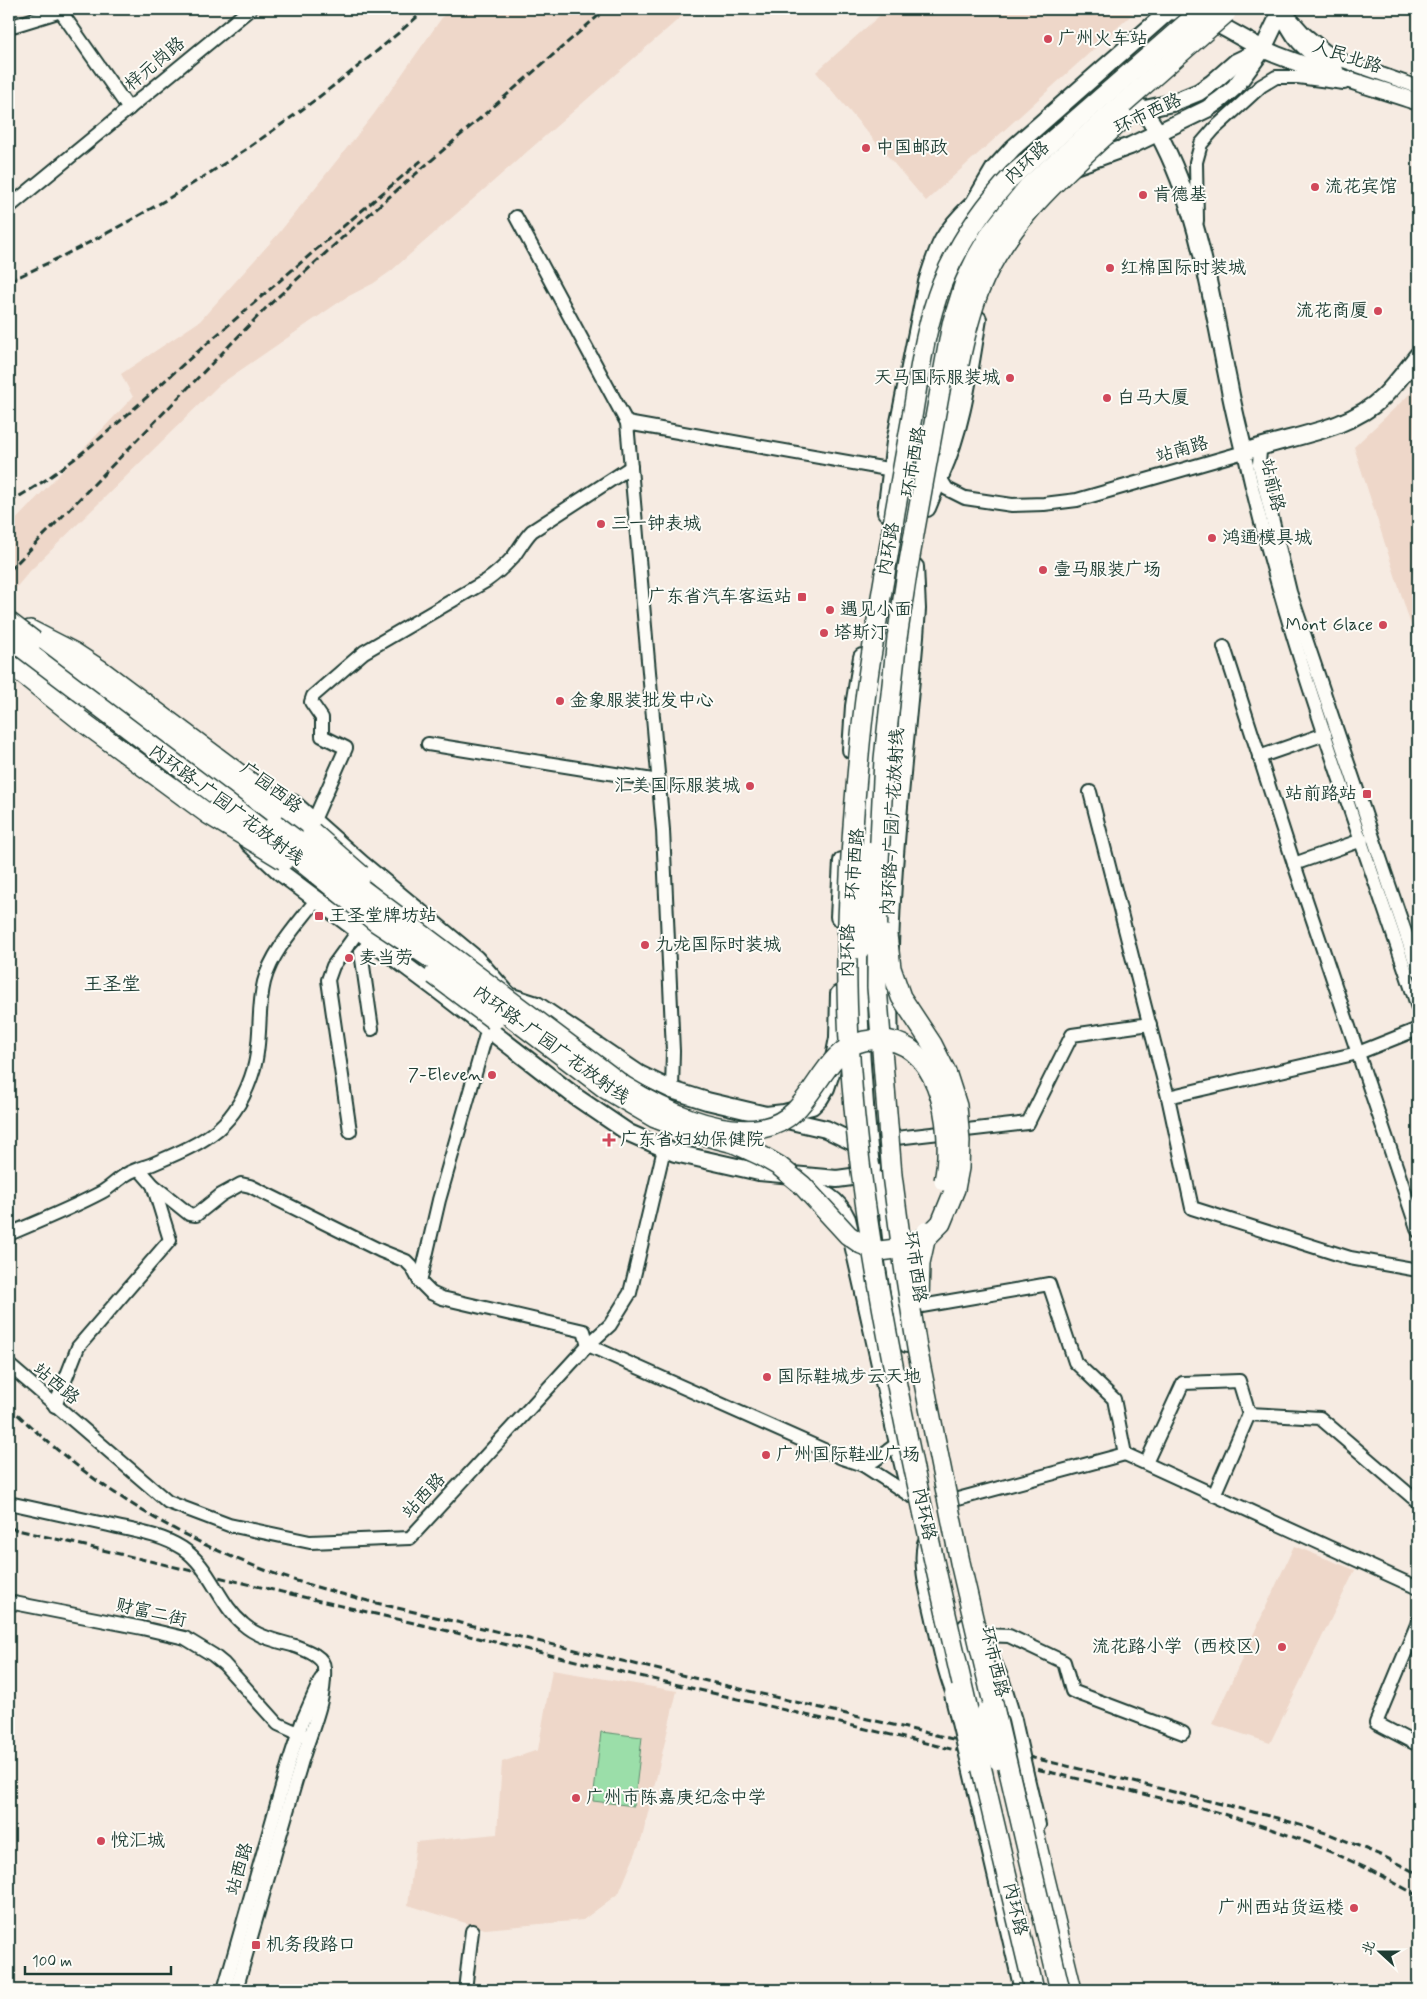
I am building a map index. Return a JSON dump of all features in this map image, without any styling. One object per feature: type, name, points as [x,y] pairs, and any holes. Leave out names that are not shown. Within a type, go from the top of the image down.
[{"type":"highway","name":"内环路","points":[[1034,1990],[931,1547],[875,1266],[875,1155],[851,1070],[847,984],[849,898],[859,750],[869,668],[917,386],[936,301],[958,251],[980,214],[997,191],[1034,155],[1203,9]]},
{"type":"highway","name":"内环路","points":[[1060,1990],[960,1562],[921,1372],[892,1174],[878,1016],[877,937],[880,840],[888,718],[897,638],[922,514],[952,324],[965,282],[984,245],[1013,203],[1044,172],[1228,11]]},
{"type":"highway","points":[[945,445],[965,336],[979,291],[996,258],[1017,225],[1057,180],[1146,98],[1228,11]]},
{"type":"highway","points":[[875,1155],[858,1011],[861,930],[878,719],[907,567],[920,429]]},
{"type":"highway","name":"内环路-广园广花放射线","points":[[9,638],[261,829],[333,888],[369,931],[453,973],[622,1099],[670,1124],[748,1149],[779,1166],[807,1190],[837,1224],[861,1244],[880,1251],[890,1251],[912,1245],[928,1236],[941,1223],[955,1189],[959,1168],[960,1125],[952,1090],[946,1072],[932,1044],[901,997],[895,982],[890,959],[887,931],[892,785],[922,514]]},
{"type":"highway","name":"内环路-广园广花放射线","points":[[9,622],[624,1086],[659,1106],[696,1120],[740,1130],[764,1128],[784,1120],[802,1104],[844,1049],[863,1042],[878,1040],[898,1043],[907,1047],[917,1054],[926,1065],[938,1093],[946,1128]]},
{"type":"highway","points":[[30,630],[73,652],[136,696],[294,815],[457,960]]},
{"type":"highway","points":[[9,663],[79,719],[208,814],[333,888]]},
{"type":"highway","points":[[369,931],[404,950],[428,970],[610,1105],[659,1131],[683,1140],[792,1168],[814,1181],[830,1195],[845,1219],[858,1251],[931,1547]]},
{"type":"highway","name":"内环路","points":[[921,1372],[920,1263],[922,1249],[945,1175],[946,1128]]},
{"type":"highway","points":[[1030,1817],[1072,1990]]},
{"type":"main road","name":"环市西路","points":[[875,1155],[890,1129],[872,997],[871,911],[874,866],[903,626],[907,567],[922,514],[958,331],[969,295],[995,239],[1034,192],[1058,174],[1130,146],[1221,100],[1235,87],[1263,49],[1282,9]]},
{"type":"main road","points":[[1282,9],[1293,34],[1304,46],[1345,78]]},
{"type":"main road","name":"环市西路","points":[[985,1706],[955,1628],[931,1547],[914,1432],[900,1358],[875,1155],[860,1060],[860,889],[865,791],[874,694],[888,595],[941,313],[956,243],[972,205],[998,164],[1024,137],[1170,10]]},
{"type":"main road","name":"人民北路","points":[[1170,10],[1211,20],[1263,49],[1418,102]]},
{"type":"main road","points":[[766,1115],[812,1106],[820,1098],[827,1087],[838,1038],[840,888],[854,706],[893,470],[895,442],[923,302],[935,256],[956,243],[988,216],[1031,165],[1050,148],[1084,126],[1099,120],[1172,103],[1199,92],[1236,62],[1263,49]]},
{"type":"main road","name":"站前路","points":[[1102,69],[1142,110],[1158,132],[1183,192],[1199,243],[1213,302],[1244,452]]},
{"type":"main road","points":[[1064,102],[1084,126]]},
{"type":"main road","points":[[1050,148],[1064,102]]},
{"type":"main road","points":[[1031,165],[1044,119]]},
{"type":"main road","points":[[922,514],[953,447],[967,382],[986,274],[995,239]]},
{"type":"main road","points":[[956,243],[985,257]]},
{"type":"main road","name":"站南路","points":[[1244,452],[1333,426],[1351,418],[1382,398],[1418,355]]},
{"type":"main road","points":[[940,474],[945,445]]},
{"type":"main road","points":[[890,1129],[889,1015],[891,913],[917,609],[907,567]]},
{"type":"main road","name":"广园西路","points":[[9,612],[83,673],[295,831],[509,996]]},
{"type":"main road","points":[[30,630],[68,643],[104,663],[293,803],[469,954],[509,996],[537,1004],[638,1074],[672,1090],[707,1101],[826,1129],[875,1155],[916,1308],[983,1635],[985,1706],[999,1737],[1003,1767],[1066,1990]]},
{"type":"main road","points":[[9,652],[474,994],[463,1009]]},
{"type":"main road","points":[[882,800],[899,802]]},
{"type":"main road","points":[[217,805],[254,850],[280,872],[317,899],[369,931],[463,1009],[604,1118],[636,1137],[664,1149],[759,1172],[822,1192],[840,1206],[846,1220],[872,1327],[896,1440],[911,1496],[931,1547],[954,1694],[1003,1767],[1030,1817]]},
{"type":"main road","points":[[295,831],[341,846]]},
{"type":"main road","points":[[840,888],[860,889]]},
{"type":"main road","points":[[871,911],[891,913]]},
{"type":"main road","points":[[759,1172],[837,1179],[859,1176],[875,1155]]},
{"type":"main road","name":"环市西路","points":[[891,1279],[907,1346],[948,1546],[985,1706],[1003,1767],[1052,1990]]},
{"type":"main road","points":[[872,1327],[891,1279]]},
{"type":"main road","points":[[872,1327],[900,1358]]},
{"type":"main road","points":[[950,1673],[955,1628]]},
{"type":"main road","points":[[1003,1767],[985,1793],[1006,1922],[1023,1990]]},
{"type":"main road","points":[[985,1793],[1023,1918],[1040,1990]]},
{"type":"street","name":"梓元岗路","points":[[9,207],[250,9]]},
{"type":"street","points":[[1282,9],[1328,53],[1344,61],[1418,88]]},
{"type":"street","points":[[9,28],[60,10],[129,109]]},
{"type":"street","points":[[1199,243],[1195,172],[1201,144],[1214,129],[1261,86],[1276,77],[1285,76],[1373,87]]},
{"type":"street","points":[[516,217],[627,423],[659,781],[669,931],[673,1051],[672,1090]]},
{"type":"street","points":[[627,423],[893,470]]},
{"type":"street","name":"站前路","points":[[1263,446],[1260,451],[1259,464],[1290,592],[1418,970]]},
{"type":"street","name":"站南路","points":[[940,474],[947,489],[965,498],[1012,505],[1044,504],[1077,500],[1244,452]]},
{"type":"street","name":"站前路","points":[[1244,452],[1274,576],[1418,1008]]},
{"type":"street","points":[[314,820],[346,748],[322,736],[322,718],[311,702],[313,696],[364,652],[486,581],[503,568],[514,556],[525,537],[631,467]]},
{"type":"street","points":[[1224,647],[1294,864],[1418,1231]]},
{"type":"street","points":[[1259,757],[1326,734]]},
{"type":"street","points":[[428,744],[659,781]]},
{"type":"street","points":[[1090,792],[1168,1097],[1192,1208],[1350,1258],[1418,1270]]},
{"type":"street","points":[[1294,864],[1362,840]]},
{"type":"street","points":[[9,1234],[75,1206],[109,1187],[127,1174],[195,1146],[219,1130],[232,1114],[244,1094],[254,1068],[264,983],[269,966],[317,899]]},
{"type":"street","points":[[369,931],[361,952],[372,1029]]},
{"type":"street","points":[[350,1131],[328,980],[332,966],[369,931]]},
{"type":"street","points":[[890,1129],[1028,1123],[1072,1035],[1150,1024]]},
{"type":"street","points":[[420,1282],[439,1200],[488,1028]]},
{"type":"street","points":[[1168,1097],[1358,1053],[1418,1029]]},
{"type":"street","name":"站西路","points":[[9,1365],[168,1502],[225,1524],[310,1542],[410,1538],[588,1345],[610,1325],[630,1293],[664,1149]]},
{"type":"street","points":[[140,1170],[153,1185],[190,1214],[196,1215],[221,1195],[241,1184],[250,1186],[406,1262],[412,1267],[420,1282],[431,1293],[442,1298],[584,1331],[588,1345],[842,1458],[863,1465],[911,1496]]},
{"type":"street","points":[[55,1406],[78,1347],[170,1240],[153,1185]]},
{"type":"street","points":[[916,1308],[1049,1284],[1076,1362],[1114,1399],[1125,1454]]},
{"type":"street","points":[[1146,1464],[1182,1383],[1239,1381],[1249,1414],[1214,1495]]},
{"type":"street","points":[[1249,1414],[1320,1418],[1418,1502]]},
{"type":"street","points":[[863,1465],[875,1460],[896,1440],[914,1432]]},
{"type":"street","points":[[954,1500],[1125,1454],[1418,1588]]},
{"type":"street","name":"站西路","points":[[9,1503],[136,1531],[172,1542],[183,1548],[193,1557],[224,1604],[244,1626],[256,1633],[295,1646],[319,1659],[324,1668],[224,1990]]},
{"type":"street","points":[[931,1547],[922,1557],[924,1578],[943,1663],[954,1694]]},
{"type":"street","name":"财富二街","points":[[9,1602],[185,1638],[224,1664],[278,1724],[303,1736]]},
{"type":"street","points":[[1418,1622],[1376,1723],[1418,1745]]},
{"type":"street","points":[[1078,1990],[1003,1767],[1015,1720],[1003,1681],[983,1635],[1009,1636],[1064,1662],[1072,1692],[1183,1734]]},
{"type":"street","name":"站西路","points":[[236,1990],[303,1736]]},
{"type":"street","points":[[1006,1922],[1023,1918]]},
{"type":"street","points":[[465,1990],[472,1931]]},
{"type":"shaded area","points":[[448,9],[690,9],[391,271],[374,283],[345,298],[219,385],[30,571],[9,596],[9,527],[133,397],[121,374],[200,321],[279,233],[374,114]]},
{"type":"shaded area","points":[[887,9],[1138,9],[926,201],[816,72]]},
{"type":"shaded area","points":[[1418,386],[1418,647],[1354,447]]},
{"type":"shaded area","name":"流花路小学（西校区）","points":[[1294,1546],[1355,1570],[1270,1743],[1212,1724]]},
{"type":"shaded area","name":"广州市陈嘉庚纪念中学","points":[[552,1670],[677,1691],[642,1838],[619,1893],[583,1920],[485,1929],[408,1905],[416,1842],[497,1834],[502,1762],[538,1750]]},
{"type":"green space","points":[[601,1732],[642,1737],[634,1806],[593,1801]]},
{"type":"railway","points":[[9,281],[121,225],[228,161],[330,89],[426,9]]},
{"type":"railway","points":[[9,571],[267,307],[343,237],[606,9]]},
{"type":"railway","points":[[9,502],[57,472],[101,437],[422,160]]},
{"type":"railway","points":[[9,1406],[66,1457],[127,1501],[192,1538],[226,1554],[289,1579],[372,1602],[1122,1779],[1277,1818],[1329,1834],[1383,1856],[1418,1874]]},
{"type":"railway","points":[[9,1528],[1194,1806],[1254,1823],[1309,1843],[1363,1867],[1418,1896]]},
{"type":"place","name":"广州火车站","points":[[1048,39]]},
{"type":"place","name":"中国邮政","points":[[866,148]]},
{"type":"place","name":"流花宾馆","points":[[1315,187]]},
{"type":"place","name":"肯德基","points":[[1143,195]]},
{"type":"place","name":"红棉国际时装城","points":[[1110,268]]},
{"type":"place","name":"流花商厦","points":[[1378,311]]},
{"type":"place","name":"天马国际服装城","points":[[1010,378]]},
{"type":"place","name":"白马大厦","points":[[1107,398]]},
{"type":"place","name":"三一钟表城","points":[[601,524]]},
{"type":"place","name":"鸿通模具城","points":[[1212,538]]},
{"type":"place","name":"壹马服装广场","points":[[1043,570]]},
{"type":"place","name":"广东省汽车客运站","points":[[802,597]]},
{"type":"place","name":"遇见小面","points":[[830,610]]},
{"type":"place","name":"Mont Glace","points":[[1383,625]]},
{"type":"place","name":"塔斯汀","points":[[824,633]]},
{"type":"place","name":"金象服装批发中心","points":[[560,701]]},
{"type":"place","name":"汇美国际服装城","points":[[750,786]]},
{"type":"place","name":"站前路站","points":[[1367,794]]},
{"type":"place","name":"王圣堂牌坊站","points":[[319,916]]},
{"type":"place","name":"九龙国际时装城","points":[[645,945]]},
{"type":"place","name":"麦当劳","points":[[349,958]]},
{"type":"place","name":"7-Eleven","points":[[492,1075]]},
{"type":"place","name":"广东省妇幼保健院","points":[[609,1140]]},
{"type":"place","name":"国际鞋城步云天地","points":[[767,1377]]},
{"type":"place","name":"广州国际鞋业广场","points":[[766,1455]]},
{"type":"place","name":"流花路小学（西校区）","points":[[1282,1647]]},
{"type":"place","name":"广州市陈嘉庚纪念中学","points":[[576,1798]]},
{"type":"place","name":"悦汇城","points":[[101,1841]]},
{"type":"place","name":"广州西站货运楼","points":[[1354,1908]]},
{"type":"place","name":"机务段路口","points":[[256,1945]]},
{"type":"district","name":"王圣堂","points":[[112,984]]}]
